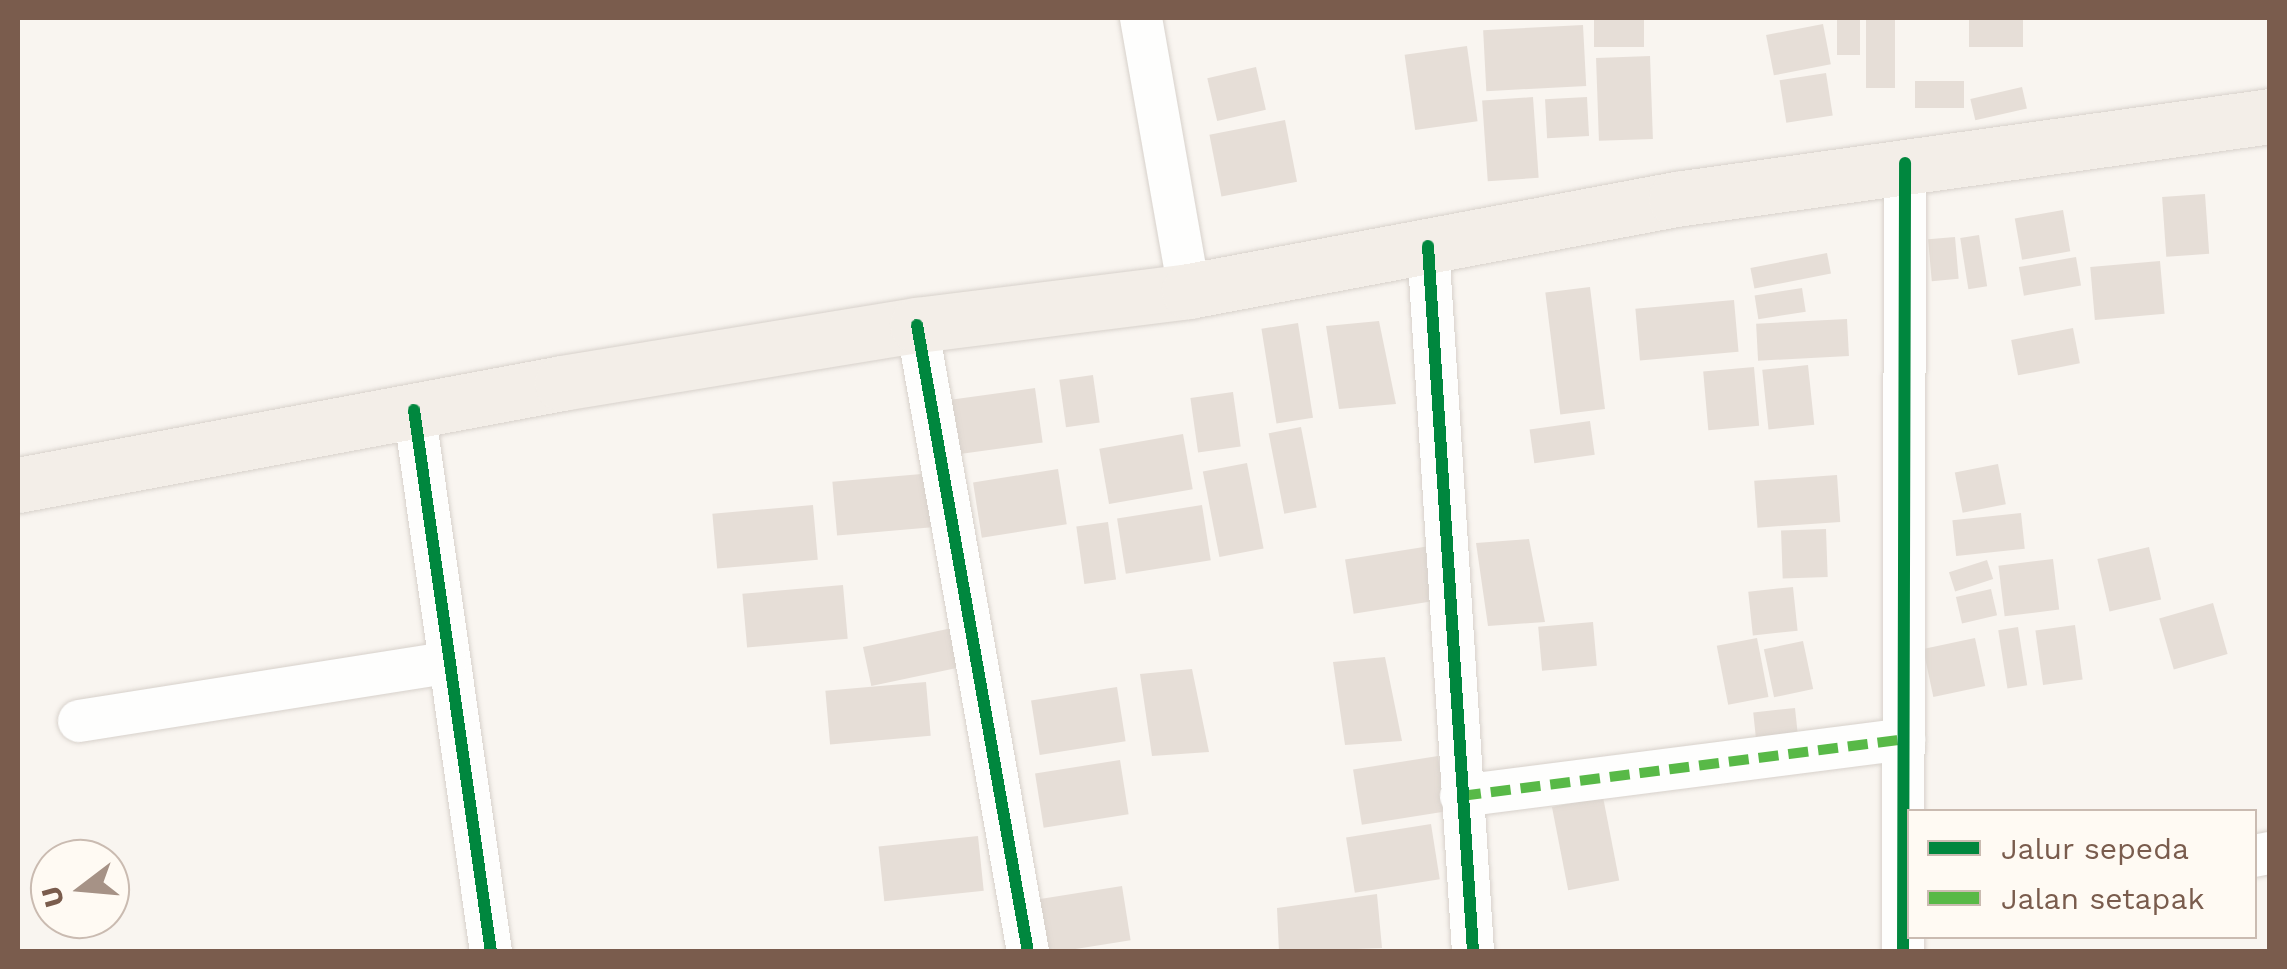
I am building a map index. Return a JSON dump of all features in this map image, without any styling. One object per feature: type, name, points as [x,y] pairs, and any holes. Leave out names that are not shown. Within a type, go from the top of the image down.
[{"type":"main road","points":[[18,485],[414,410],[917,325],[1190,291],[1905,163],[2270,116]]},
{"type":"street","points":[[1141,18],[1190,291]]},
{"type":"street","points":[[1905,163],[1905,925]]},
{"type":"street","points":[[1428,246],[1474,952]]},
{"type":"street","points":[[917,325],[1028,952]]},
{"type":"street","points":[[414,410],[446,664],[491,952]]},
{"type":"street","points":[[79,721],[446,664]]},
{"type":"street","points":[[1461,796],[1904,739]]},
{"type":"building","points":[[1594,18],[1644,18],[1644,47],[1594,47]]},
{"type":"building","points":[[1837,18],[1860,18],[1860,55],[1837,55]]},
{"type":"building","points":[[1866,18],[1895,18],[1895,88],[1866,88]]},
{"type":"building","points":[[1969,18],[2023,18],[2023,47],[1969,47]]},
{"type":"building","points":[[1823,24],[1831,64],[1774,75],[1766,35]]},
{"type":"building","points":[[1583,25],[1586,86],[1486,91],[1483,30]]},
{"type":"building","points":[[1467,46],[1478,121],[1415,130],[1405,55]]},
{"type":"building","points":[[1650,56],[1653,139],[1599,141],[1596,58]]},
{"type":"building","points":[[1256,67],[1266,110],[1217,121],[1207,78]]},
{"type":"building","points":[[1826,73],[1833,115],[1786,123],[1780,80]]},
{"type":"building","points":[[1915,81],[1964,81],[1964,108],[1915,108]]},
{"type":"building","points":[[2022,87],[2027,108],[1975,120],[1970,99]]},
{"type":"building","points":[[1533,97],[1539,178],[1488,181],[1482,101]]},
{"type":"building","points":[[1587,97],[1589,136],[1547,138],[1545,99]]},
{"type":"building","points":[[1285,120],[1297,182],[1221,197],[1209,135]]},
{"type":"building","points":[[2205,194],[2209,254],[2166,257],[2162,197]]},
{"type":"building","points":[[2063,210],[2070,251],[2022,260],[2015,219]]},
{"type":"building","points":[[1979,235],[1987,286],[1968,289],[1960,238]]},
{"type":"building","points":[[1955,237],[1959,279],[1932,281],[1928,239]]},
{"type":"building","points":[[1827,253],[1831,274],[1754,288],[1750,268]]},
{"type":"building","points":[[2076,257],[2081,286],[2024,296],[2019,267]]},
{"type":"building","points":[[2160,261],[2165,314],[2095,320],[2090,267]]},
{"type":"building","points":[[1590,287],[1605,409],[1560,415],[1545,292]]},
{"type":"building","points":[[1802,288],[1806,312],[1758,319],[1755,296]]},
{"type":"building","points":[[1734,300],[1739,352],[1640,360],[1635,309]]},
{"type":"building","points":[[1847,319],[1849,356],[1758,361],[1756,324]]},
{"type":"building","points":[[1379,321],[1396,404],[1339,409],[1326,326]]},
{"type":"building","points":[[1298,323],[1313,418],[1276,424],[1261,329]]},
{"type":"building","points":[[2073,328],[2080,363],[2018,375],[2011,340]]},
{"type":"building","points":[[1808,365],[1814,425],[1769,429],[1762,370]]},
{"type":"building","points":[[1754,367],[1759,426],[1708,430],[1703,371]]},
{"type":"building","points":[[1093,375],[1100,423],[1066,427],[1059,380]]},
{"type":"building","points":[[1035,388],[1043,442],[957,455],[949,400]]},
{"type":"building","points":[[1233,392],[1241,446],[1198,452],[1190,398]]},
{"type":"building","points":[[1590,421],[1595,455],[1534,463],[1530,429]]},
{"type":"building","points":[[1301,427],[1317,507],[1284,514],[1269,433]]},
{"type":"building","points":[[1183,434],[1193,489],[1109,504],[1099,449]]},
{"type":"building","points":[[1247,463],[1264,548],[1219,557],[1203,472]]},
{"type":"building","points":[[1998,464],[2006,504],[1963,513],[1955,472]]},
{"type":"building","points":[[1058,469],[1067,524],[982,538],[973,482]]},
{"type":"building","points":[[933,473],[938,527],[837,536],[832,482]]},
{"type":"building","points":[[1837,475],[1840,522],[1757,528],[1754,481]]},
{"type":"building","points":[[813,505],[818,560],[717,569],[712,514]]},
{"type":"building","points":[[1202,505],[1211,560],[1126,574],[1117,518]]},
{"type":"building","points":[[2021,513],[2025,549],[1956,556],[1952,520]]},
{"type":"building","points":[[1108,522],[1116,579],[1084,584],[1076,526]]},
{"type":"building","points":[[1826,529],[1828,577],[1783,579],[1781,531]]},
{"type":"building","points":[[1529,539],[1545,622],[1488,626],[1476,543]]},
{"type":"building","points":[[1430,546],[1439,600],[1354,614],[1345,559]]},
{"type":"building","points":[[2149,547],[2161,600],[2110,612],[2097,559]]},
{"type":"building","points":[[2053,559],[2059,610],[2005,616],[1998,566]]},
{"type":"building","points":[[1987,560],[1993,579],[1955,591],[1949,572]]},
{"type":"building","points":[[843,585],[848,639],[747,648],[742,594]]},
{"type":"building","points":[[1793,587],[1798,631],[1753,635],[1748,592]]},
{"type":"building","points":[[1991,589],[1997,615],[1962,623],[1956,597]]},
{"type":"building","points":[[2213,603],[2228,654],[2174,669],[2159,618]]},
{"type":"building","points":[[1593,622],[1597,666],[1542,671],[1538,627]]},
{"type":"building","points":[[2075,625],[2083,679],[2043,685],[2035,631]]},
{"type":"building","points":[[2018,627],[2027,685],[2007,688],[1998,630]]},
{"type":"building","points":[[952,628],[960,667],[871,686],[863,647]]},
{"type":"building","points":[[1757,638],[1768,697],[1728,705],[1717,646]]},
{"type":"building","points":[[1975,638],[1985,686],[1933,697],[1923,649]]},
{"type":"building","points":[[1803,641],[1813,689],[1774,697],[1764,649]]},
{"type":"building","points":[[1385,657],[1402,741],[1345,745],[1333,662]]},
{"type":"building","points":[[1192,669],[1209,752],[1152,756],[1140,674]]},
{"type":"building","points":[[926,682],[931,736],[830,745],[825,691]]},
{"type":"building","points":[[1117,687],[1126,741],[1040,755],[1031,701]]},
{"type":"building","points":[[1795,708],[1799,746],[1757,750],[1753,712]]},
{"type":"building","points":[[1438,756],[1447,811],[1362,825],[1353,769]]},
{"type":"building","points":[[1120,760],[1129,814],[1044,828],[1035,773]]},
{"type":"building","points":[[1603,797],[1619,880],[1568,890],[1552,807]]},
{"type":"building","points":[[1431,824],[1440,879],[1355,893],[1346,837]]},
{"type":"building","points":[[978,836],[984,891],[884,901],[879,846]]},
{"type":"building","points":[[1122,886],[1131,940],[1045,952],[1037,899]]},
{"type":"building","points":[[1377,894],[1382,948],[1279,952],[1277,908]]},
{"type":"marked path","points":[[1461,796],[1904,739]]},
{"type":"cycle path","points":[[1903,952],[1905,163]]},
{"type":"cycle path","points":[[1428,246],[1473,952]]},
{"type":"cycle path","points":[[917,325],[1028,952]]},
{"type":"cycle path","points":[[414,410],[491,952]]}]
